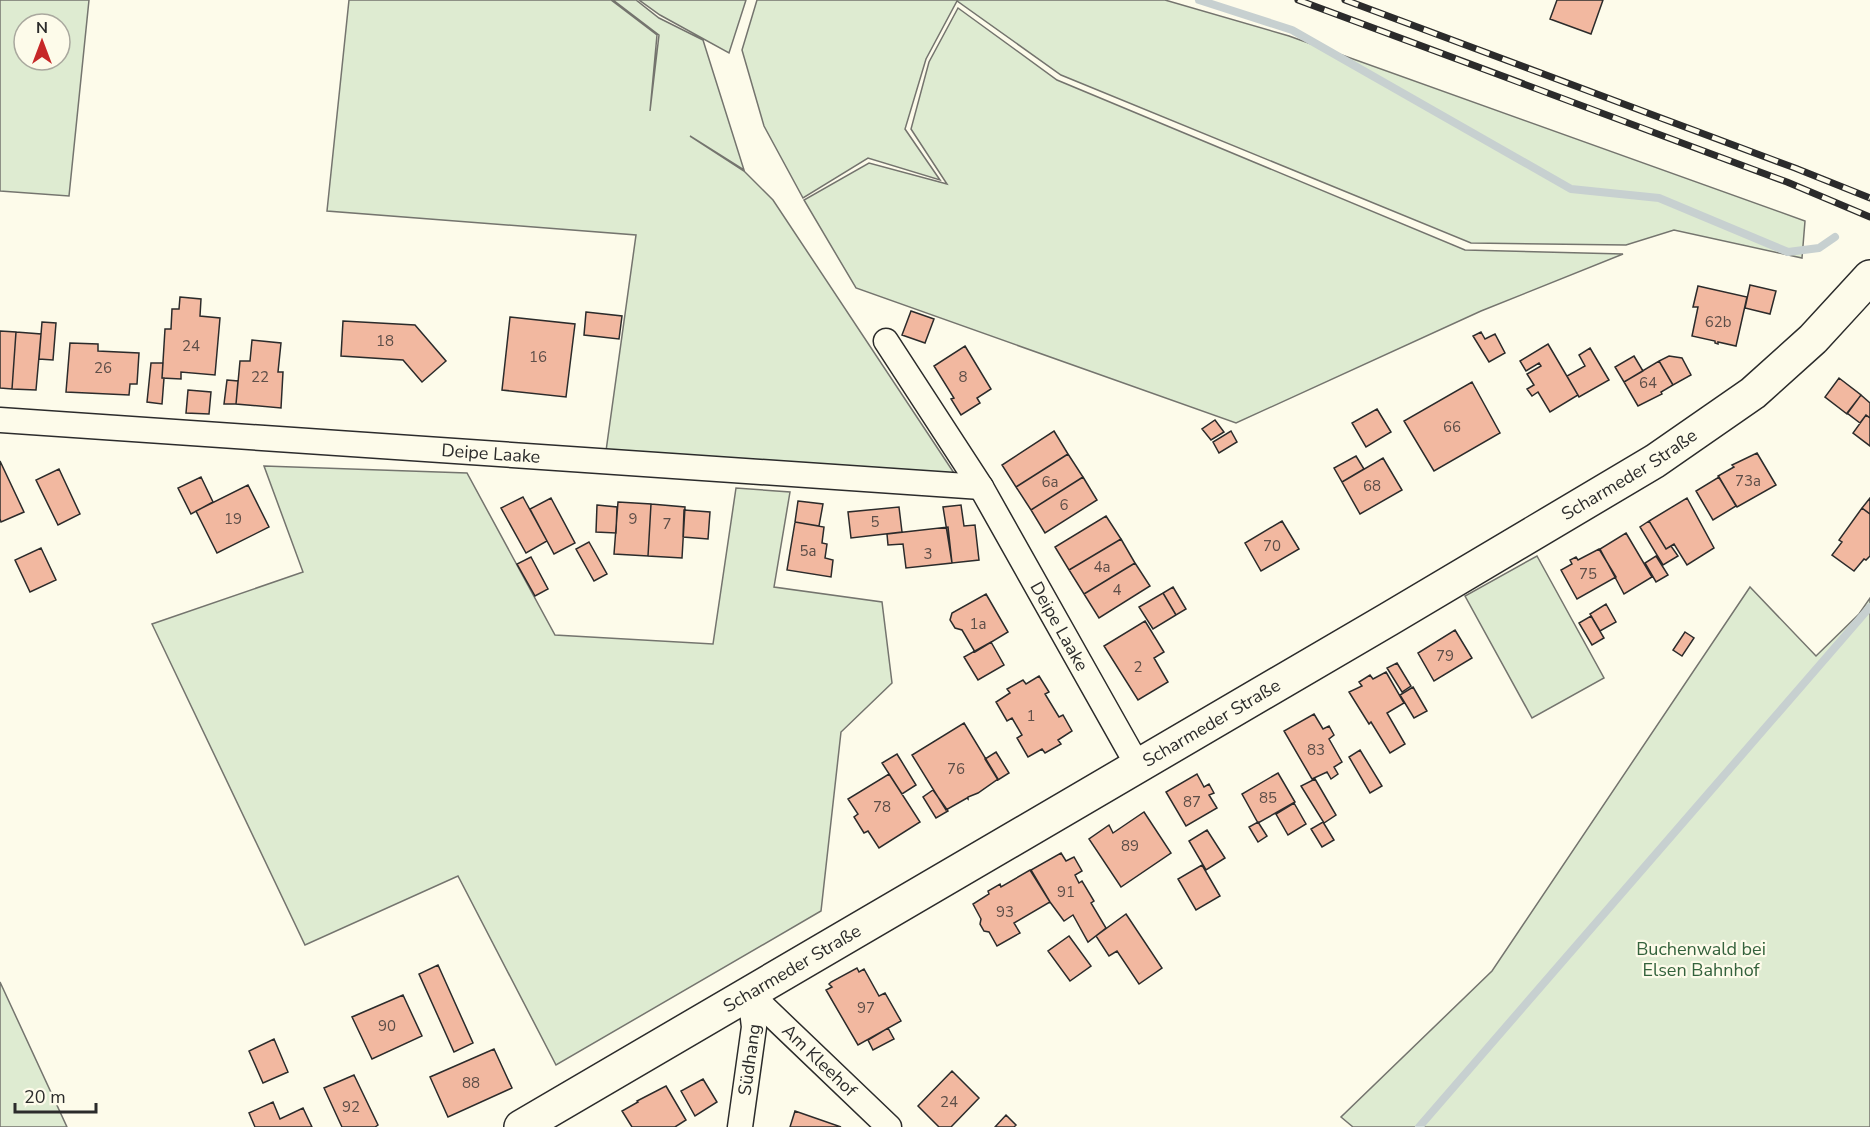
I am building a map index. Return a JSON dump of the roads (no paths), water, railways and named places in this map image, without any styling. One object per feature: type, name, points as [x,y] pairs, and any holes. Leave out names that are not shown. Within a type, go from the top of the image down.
[{"type":"street","name":"Scharmeder Straße","points":[[521,1127],[1655,461],[1753,393],[1813,339],[1870,277]]},
{"type":"street","name":"Deipe Laake","points":[[886,341],[981,488],[1138,766]]},
{"type":"street","name":"Deipe Laake","points":[[0,420],[981,488]]},
{"type":"street","name":"Südhang","points":[[740,1127],[753,1027],[750,993]]},
{"type":"street","name":"Am Kleehof","points":[[750,993],[889,1127]]},
{"type":"waterway","points":[[1199,0],[1292,30],[1571,189],[1659,198],[1788,252],[1819,248],[1835,237]]},
{"type":"waterway","points":[[1419,1127],[1870,607]]},
{"type":"railway","points":[[1298,0],[1787,182],[1870,217]]},
{"type":"railway","points":[[1345,0],[1870,198]]},
{"type":"park label","name":"Buchenwald bei Elsen Bahnhof","points":[[1701,959]]}]
